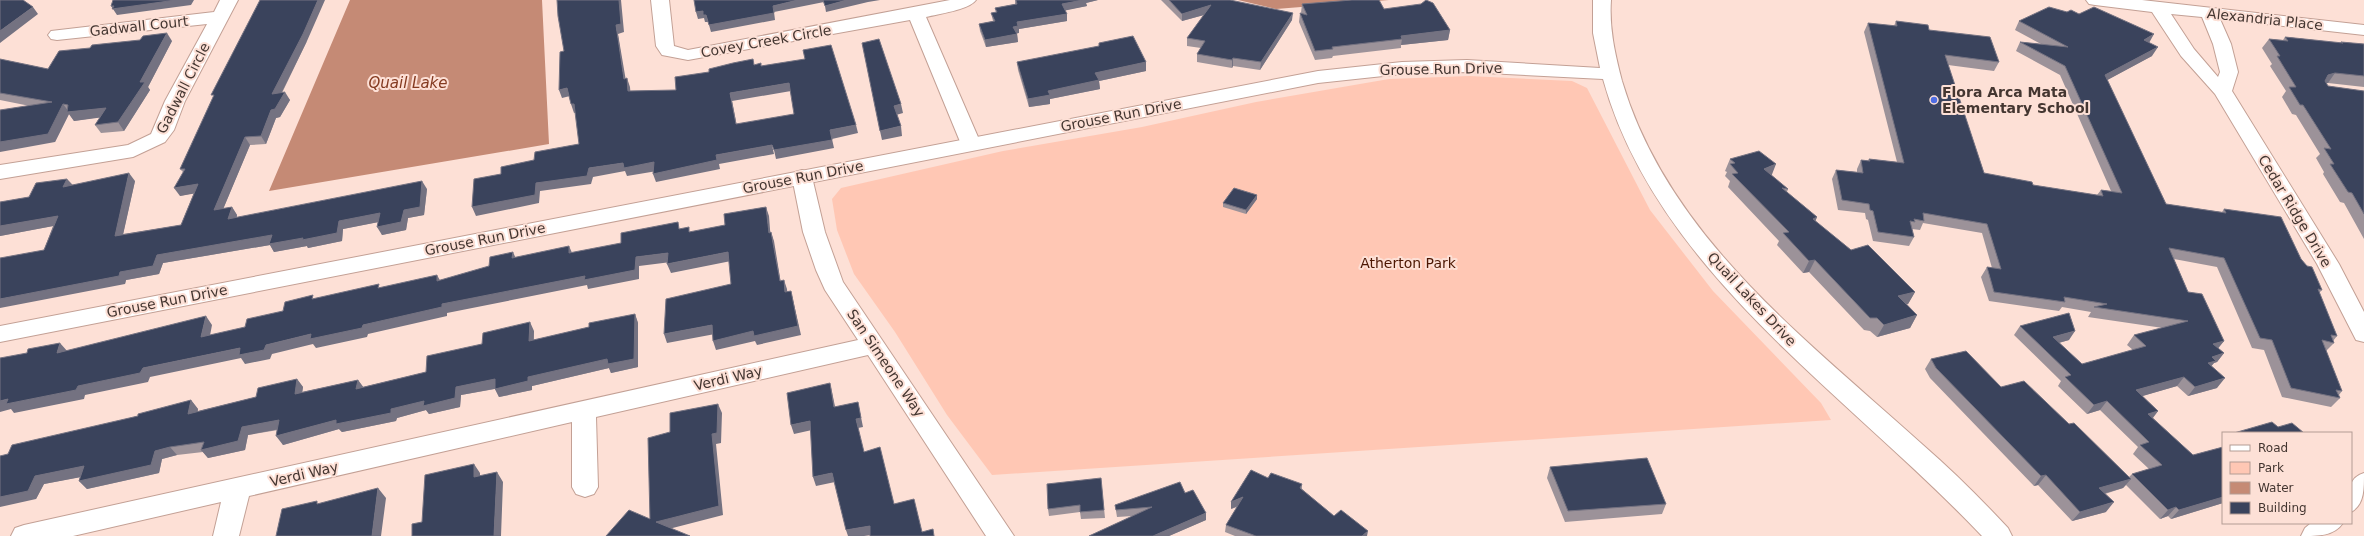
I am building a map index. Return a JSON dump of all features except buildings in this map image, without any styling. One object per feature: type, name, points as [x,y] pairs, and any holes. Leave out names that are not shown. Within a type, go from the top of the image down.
[{"type":"street","name":"Gadwall Circle","points":[[0,172],[133,151],[158,138],[164,130],[175,101],[229,0]]},
{"type":"street","name":"Covey Creek Circle","points":[[660,0],[665,46],[668,50],[688,55],[944,8],[967,0]]},
{"type":"street","name":"Quail Lakes Drive","points":[[1602,0],[1603,38],[1611,74],[1623,114],[1646,163],[1685,224],[1726,275],[1779,330],[1906,444],[1978,512],[1999,536]]},
{"type":"street","name":"Alexandria Place","points":[[2095,0],[2364,30]]},
{"type":"street","name":"Cedar Ridge Drive","points":[[2159,8],[2178,41],[2201,72],[2223,91],[2328,264],[2355,302],[2364,334]]},
{"type":"street","points":[[916,13],[972,144]]},
{"type":"street","points":[[2209,13],[2222,44],[2229,72],[2223,91]]},
{"type":"street","name":"Gadwall Court","points":[[57,35],[220,17]]},
{"type":"street","name":"Grouse Run Drive","points":[[0,334],[1293,82],[1360,72],[1402,68],[1468,66],[1611,74]]},
{"type":"street","name":"San Simeone Way","points":[[802,177],[820,254],[833,284],[1001,536]]},
{"type":"street","name":"Verdi Way","points":[[24,536],[873,345]]},
{"type":"street","points":[[584,410],[585,487]]},
{"type":"street","points":[[2352,500],[2364,483]]},
{"type":"street","points":[[226,536],[238,488]]},
{"type":"green space","name":"Atherton Park","points":[[1469,76],[1572,81],[1587,88],[1650,210],[1713,291],[1821,403],[1831,420],[992,475],[947,415],[895,332],[854,274],[837,230],[832,199],[841,188],[1003,151],[1142,127],[1256,102],[1389,79]]},
{"type":"water","name":"Quail Lake","points":[[350,0],[542,0],[549,144],[269,191]]},
{"type":"water","points":[[1238,0],[1389,0],[1276,9]]},
{"type":"place","name":"Flora Arca Mata Elementary School","points":[[1934,100]]}]
